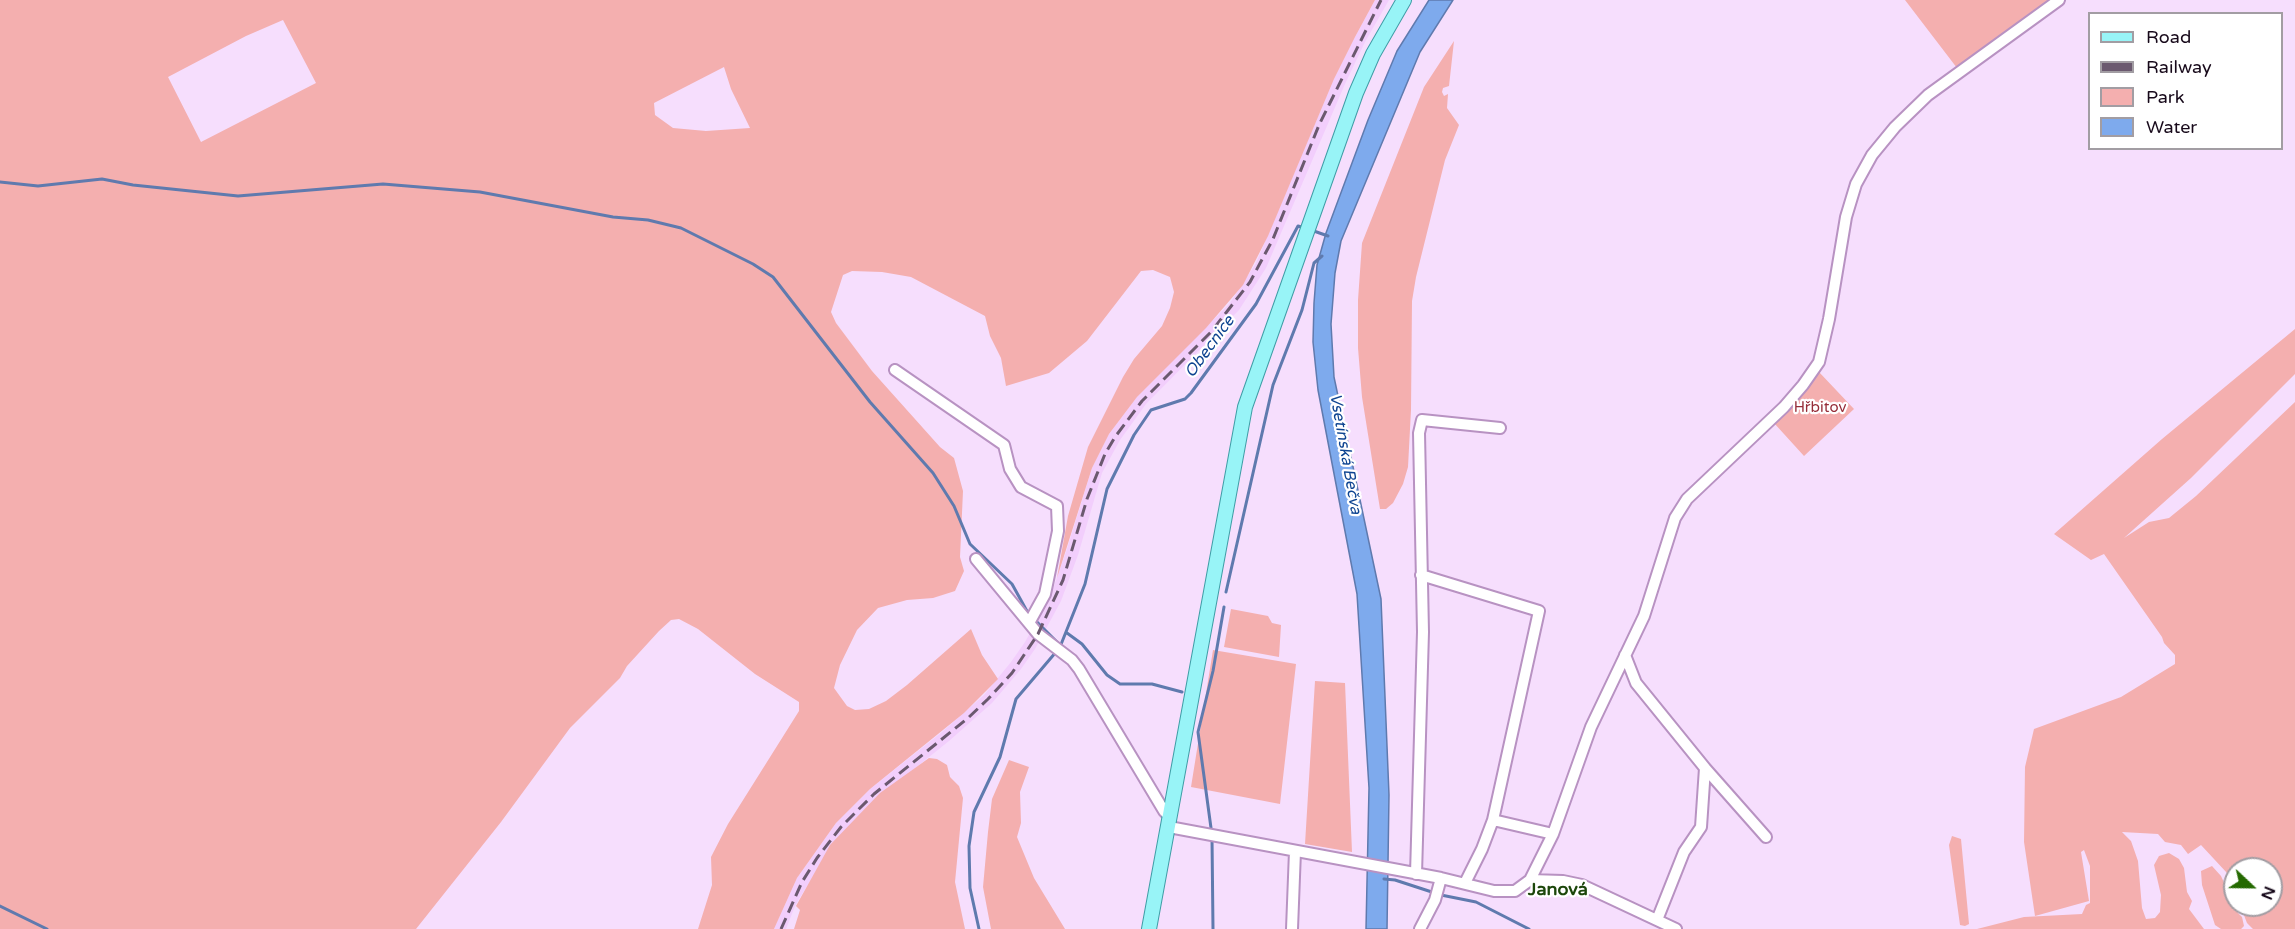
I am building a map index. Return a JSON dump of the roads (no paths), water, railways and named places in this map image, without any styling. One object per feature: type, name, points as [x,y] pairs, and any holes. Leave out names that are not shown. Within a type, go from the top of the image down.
[{"type":"main road","points":[[1149,929],[1245,407],[1363,76],[1404,0]]},
{"type":"street","points":[[976,559],[1038,634],[1079,669],[1169,822],[1299,852],[1413,873],[1440,883],[1465,883],[1494,891],[1510,892],[1520,889],[1530,880],[1553,834],[1591,727],[1644,616],[1675,518],[1687,499],[1784,407],[1819,362],[1829,319],[1846,217],[1856,184],[1872,154],[1895,127],[1928,95],[2059,0]]},
{"type":"street","points":[[895,370],[1004,445],[1010,469],[1021,487],[1058,506],[1058,531],[1044,594],[1029,623]]},
{"type":"street","points":[[1413,873],[1423,632],[1419,433],[1422,420],[1500,428]]},
{"type":"street","points":[[1421,575],[1539,611],[1493,820],[1465,883]]},
{"type":"street","points":[[1625,656],[1636,683],[1705,768],[1766,837]]},
{"type":"street","points":[[1658,920],[1684,852],[1701,827],[1705,768]]},
{"type":"street","points":[[1493,820],[1553,834]]},
{"type":"street","points":[[1293,929],[1299,852]]},
{"type":"street","points":[[1530,880],[1563,881],[1582,885],[1676,929]]},
{"type":"street","points":[[1420,929],[1435,900],[1440,883]]},
{"type":"water","name":"Vsetínská Bečva","points":[[1429,0],[1453,0],[1420,52],[1341,241],[1335,273],[1331,324],[1334,377],[1381,599],[1389,795],[1387,929],[1366,929],[1369,788],[1357,594],[1318,390],[1313,342],[1314,303],[1317,265],[1326,233],[1368,120],[1397,51]]},
{"type":"waterway","points":[[0,182],[38,186],[102,179],[133,185],[238,196],[383,184],[480,192],[613,217],[648,220],[681,228],[753,264],[773,277],[870,402],[933,473],[954,506],[970,544],[1012,584],[1028,613],[1058,643]]},
{"type":"waterway","name":"Obecnice","points":[[1060,647],[1085,584],[1107,489],[1134,435],[1151,410],[1185,399],[1191,393],[1256,304],[1298,226],[1305,228]]},
{"type":"waterway","name":"Obecnice","points":[[1311,230],[1328,236]]},
{"type":"waterway","points":[[1226,592],[1273,385],[1302,310],[1314,263],[1322,256]]},
{"type":"waterway","points":[[1211,828],[1198,732],[1213,671],[1224,607]]},
{"type":"waterway","name":"Obecnice","points":[[1067,633],[1082,644],[1107,675],[1120,684],[1152,684],[1182,692]]},
{"type":"waterway","name":"Obecnice","points":[[979,929],[970,888],[969,846],[974,812],[1000,757],[1016,699],[1056,652]]},
{"type":"waterway","points":[[1212,838],[1213,929]]},
{"type":"waterway","points":[[1384,879],[1476,902],[1529,929]]},
{"type":"waterway","points":[[0,906],[47,929]]},
{"type":"railway","points":[[781,929],[802,882],[841,827],[874,794],[988,699],[1012,673],[1038,634],[1063,580],[1087,499],[1105,454],[1142,401],[1211,332],[1250,282],[1273,239],[1319,125],[1381,0]]},
{"type":"district","name":"Janová","points":[[1558,890]]},
{"type":"park label","name":"Hřbitov","points":[[1820,408]]}]
